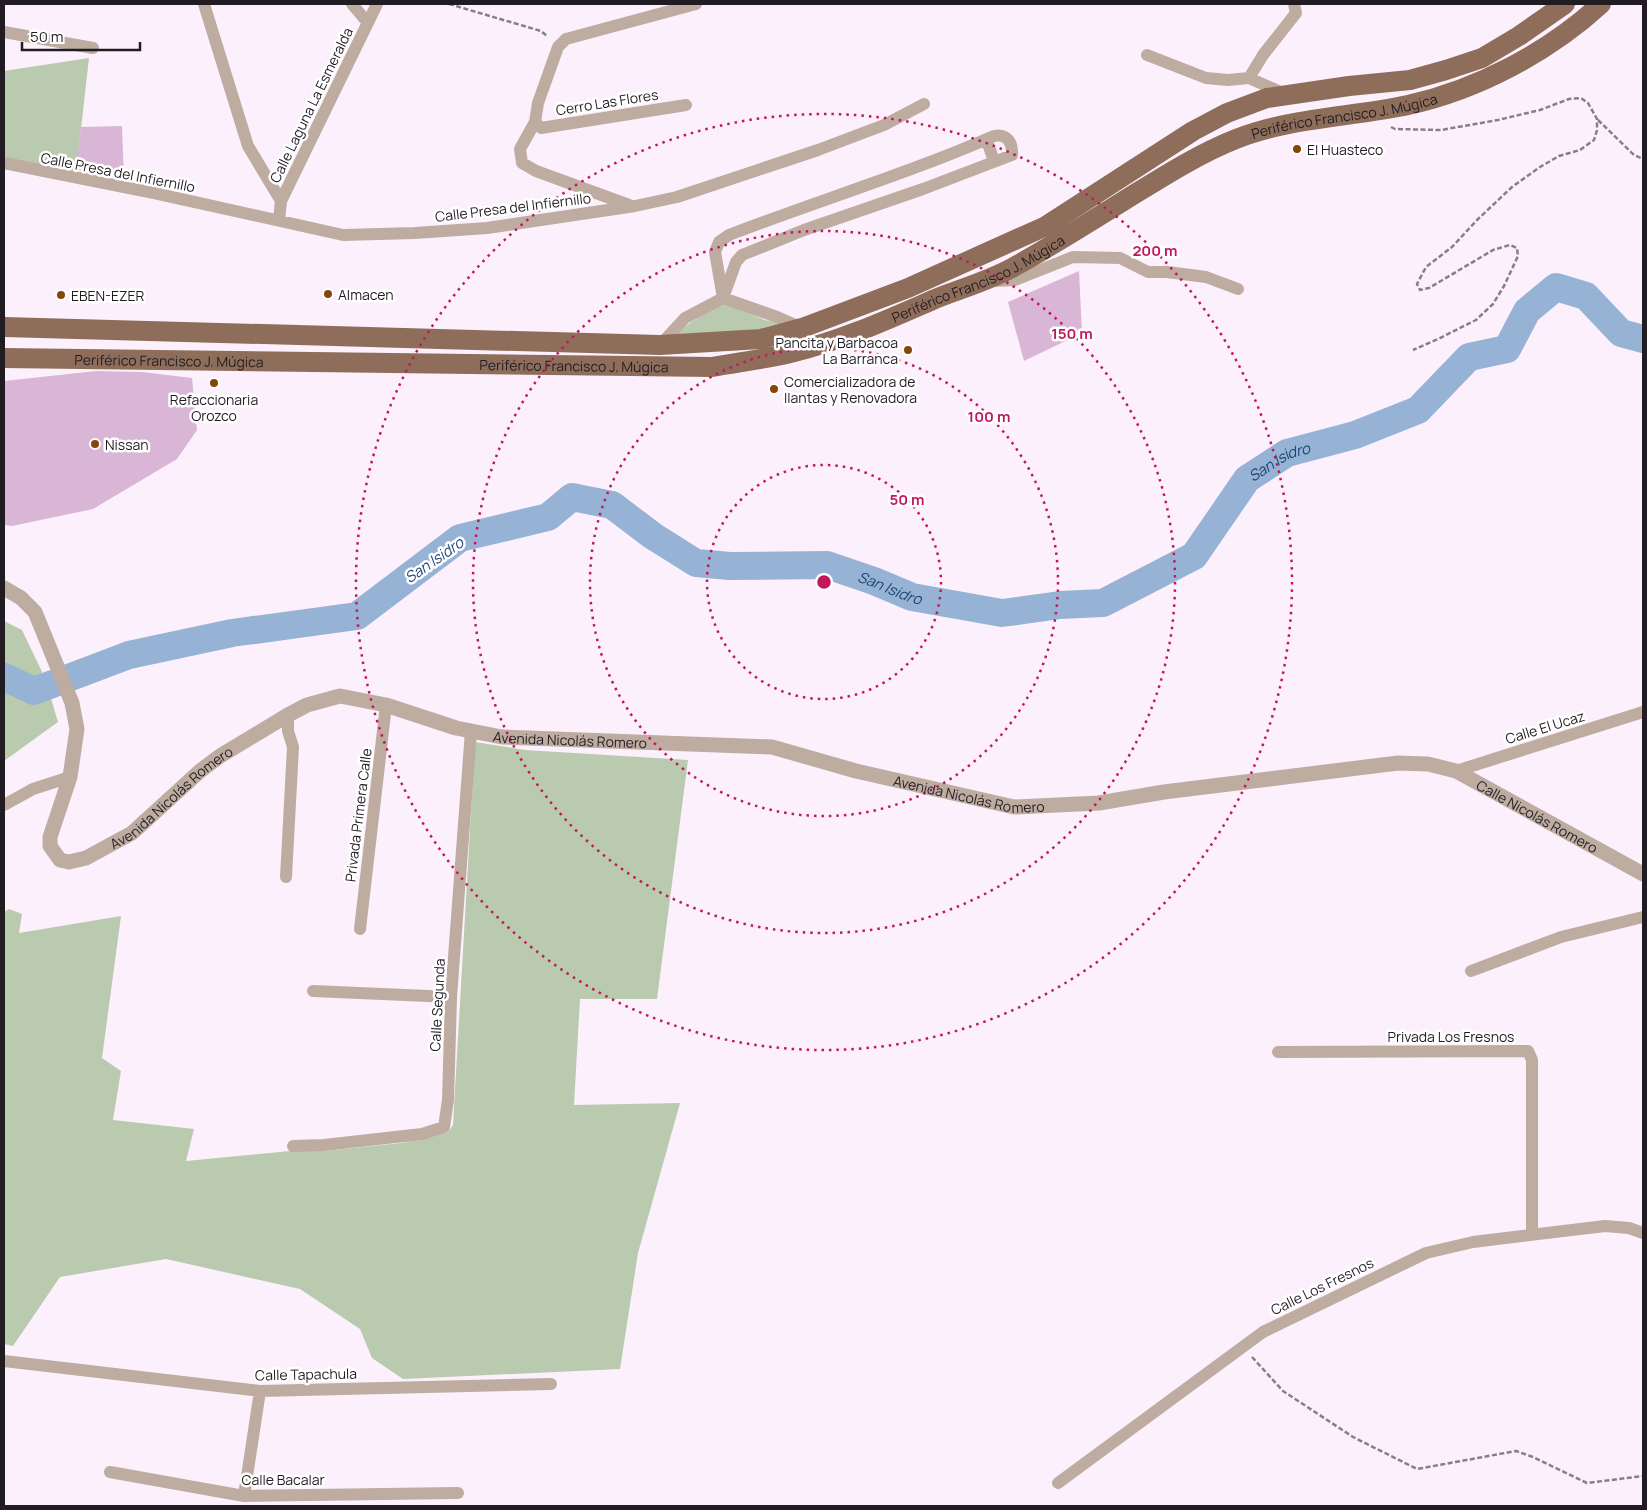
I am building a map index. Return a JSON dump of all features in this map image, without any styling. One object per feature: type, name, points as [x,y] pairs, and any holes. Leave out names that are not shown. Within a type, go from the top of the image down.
[{"type":"main road","name":"Periférico Francisco J. Múgica","points":[[4,327],[660,345],[761,339],[802,328],[908,288],[1046,226],[1193,131],[1226,113],[1267,98],[1349,86],[1410,80],[1446,70],[1482,58],[1512,41],[1564,4]]},
{"type":"main road","name":"Periférico Francisco J. Múgica","points":[[4,358],[712,367],[792,353],[834,340],[1009,269],[1074,232],[1186,162],[1238,138],[1276,128],[1409,105],[1448,93],[1497,74],[1528,58],[1564,35],[1601,4]]},
{"type":"street","points":[[204,4],[248,146],[281,201]]},
{"type":"street","points":[[352,4],[368,23]]},
{"type":"street","name":"Calle Laguna La Esmeralda","points":[[279,220],[281,201],[378,4]]},
{"type":"street","points":[[632,206],[536,171],[522,162],[520,149],[535,122],[538,103],[558,47],[566,39],[696,4]]},
{"type":"street","points":[[1249,78],[1263,55],[1296,13],[1294,4]]},
{"type":"street","points":[[4,32],[92,48]]},
{"type":"street","points":[[1147,55],[1206,78],[1228,80],[1249,78],[1290,96]]},
{"type":"street","name":"Calle Presa del Infiernillo","points":[[4,164],[154,193],[343,235],[415,233],[487,228],[632,206],[677,197],[818,150],[884,125],[924,104]]},
{"type":"street","name":"Cerro Las Flores","points":[[535,122],[541,128],[686,105]]},
{"type":"street","points":[[660,345],[684,318],[723,298],[736,262],[742,255],[804,230],[924,189],[1012,155],[1012,144],[1006,137],[999,135],[916,168],[796,209],[728,235],[719,242],[715,252],[723,298]]},
{"type":"street","points":[[988,139],[994,161]]},
{"type":"street","points":[[916,168],[924,189]]},
{"type":"street","points":[[796,209],[804,230]]},
{"type":"street","points":[[978,282],[1015,280],[1073,257],[1120,258],[1148,272],[1167,272],[1206,277],[1238,289]]},
{"type":"street","points":[[723,298],[802,328]]},
{"type":"street","name":"Avenida Nicolás Romero","points":[[4,588],[21,598],[35,612],[72,703],[77,729],[70,777],[50,837],[50,846],[55,854],[60,860],[69,862],[86,858],[132,832],[200,770],[220,756],[307,705],[340,696],[386,705],[471,732],[502,737],[772,747],[856,771],[1014,807],[1099,803],[1164,792],[1398,763],[1428,764]]},
{"type":"street","name":"Privada Primera Calle","points":[[360,929],[386,705]]},
{"type":"street","name":"Calle El Ucaz","points":[[1456,771],[1643,712]]},
{"type":"street","points":[[286,877],[293,747],[288,731],[288,715]]},
{"type":"street","name":"Calle Segunda","points":[[293,1146],[324,1145],[422,1134],[444,1127],[448,1100],[451,997],[471,732]]},
{"type":"street","name":"Calle Nicolás Romero","points":[[1428,764],[1456,771],[1643,874]]},
{"type":"street","points":[[4,805],[33,789],[70,777]]},
{"type":"street","points":[[1472,971],[1561,937],[1643,917]]},
{"type":"street","points":[[313,991],[451,997]]},
{"type":"street","name":"Privada Los Fresnos","points":[[1278,1052],[1528,1051],[1532,1060],[1532,1235]]},
{"type":"street","name":"Calle Los Fresnos","points":[[1058,1483],[1262,1332],[1426,1253],[1472,1242],[1605,1226],[1629,1228],[1643,1233]]},
{"type":"street","name":"Calle Tapachula","points":[[4,1361],[260,1391],[551,1384]]},
{"type":"street","points":[[244,1496],[260,1391]]},
{"type":"street","name":"Calle Bacalar","points":[[110,1472],[244,1496],[458,1493]]},
{"type":"path","points":[[449,4],[541,31],[558,47]]},
{"type":"path","points":[[1386,126],[1395,129],[1441,130],[1498,120],[1540,110],[1569,99],[1581,98],[1588,103],[1597,119],[1634,155],[1643,159]]},
{"type":"path","points":[[1413,350],[1438,340],[1476,320],[1493,304],[1518,256],[1517,248],[1510,245],[1493,250],[1429,288],[1420,290],[1417,284],[1426,267],[1452,247],[1476,220],[1512,187],[1540,167],[1560,156],[1580,150],[1594,140],[1597,130],[1597,119]]},
{"type":"path","points":[[1243,1346],[1282,1391],[1354,1437],[1417,1469],[1437,1467],[1472,1458],[1516,1451],[1533,1457],[1587,1483],[1643,1476]]},
{"type":"green space","points":[[89,58],[76,173],[18,162],[4,157],[4,71]]},
{"type":"green space","points":[[723,303],[765,320],[784,324],[785,327],[671,337],[691,322]]},
{"type":"green space","points":[[4,621],[22,630],[45,678],[58,722],[4,761]]},
{"type":"green space","points":[[475,742],[525,750],[688,760],[657,999],[580,999],[574,1105],[680,1103],[638,1253],[620,1369],[403,1379],[372,1358],[360,1329],[300,1289],[166,1259],[60,1277],[13,1346],[4,1344],[4,912],[9,909],[22,914],[19,933],[121,916],[102,1058],[121,1071],[113,1120],[194,1129],[186,1161],[290,1151],[325,1151],[401,1143],[425,1139],[448,1132],[453,1125]]},
{"type":"building","points":[[122,126],[124,179],[76,169],[81,127]]},
{"type":"building","points":[[1079,271],[1082,333],[1024,361],[1008,302]]},
{"type":"building","name":"Nissan","points":[[96,371],[142,372],[192,378],[197,430],[177,459],[93,509],[12,526],[4,525],[4,381]]},
{"type":"waterway","name":"San Isidro","points":[[4,677],[34,691],[129,655],[232,633],[357,616],[460,538],[548,517],[572,497],[612,505],[653,536],[696,563],[730,566],[827,565],[874,581],[912,597],[1002,613],[1060,605],[1103,603],[1194,556],[1247,479],[1287,453],[1355,435],[1418,410],[1469,357],[1507,349],[1527,311],[1556,287],[1586,296],[1621,333],[1643,339]]},
{"type":"place","name":"El Huasteco","points":[[1297,149]]},
{"type":"place","name":"Almacen","points":[[328,294]]},
{"type":"place","name":"EBEN-EZER","points":[[61,295]]},
{"type":"place","name":"Pancita y Barbacoa La Barranca","points":[[908,350]]},
{"type":"place","name":"Refaccionaria Orozco","points":[[214,383]]},
{"type":"place","name":"Comercializadora de llantas y Renovadora","points":[[774,389]]},
{"type":"place","name":"Nissan","points":[[95,444]]}]
